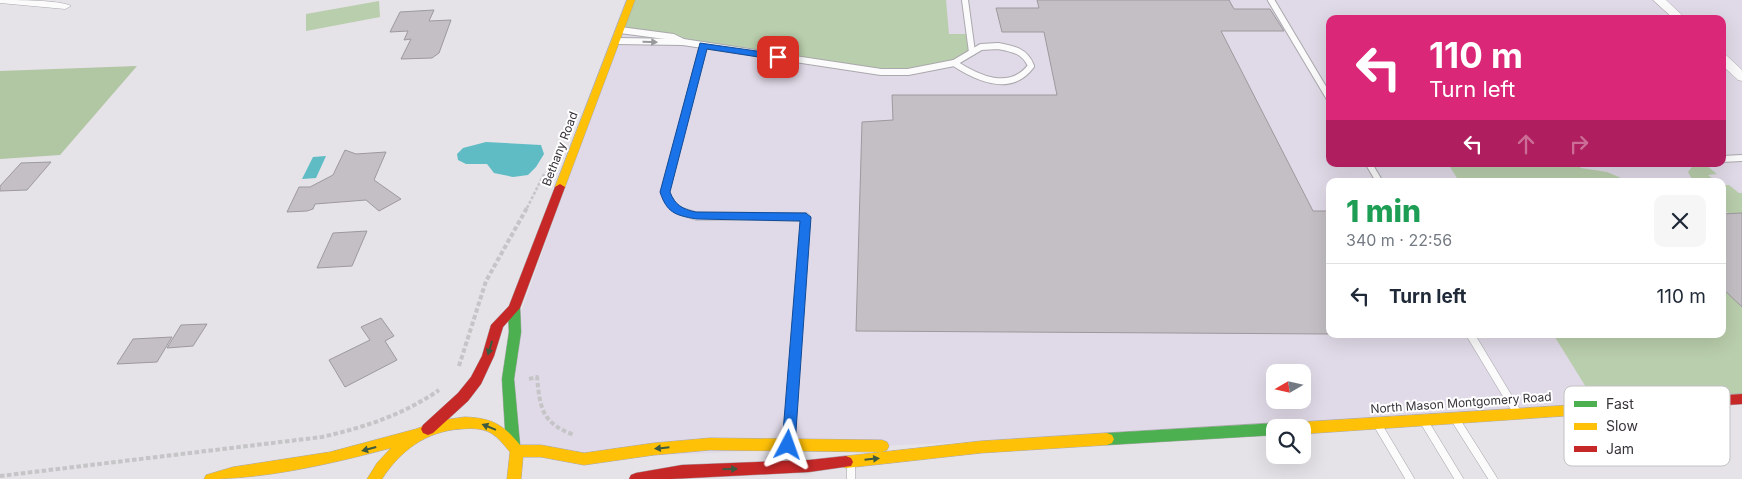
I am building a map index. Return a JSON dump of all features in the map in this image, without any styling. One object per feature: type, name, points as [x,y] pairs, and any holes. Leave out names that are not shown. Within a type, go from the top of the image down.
[{"type":"main road","name":"Bethany Road","points":[[428,429],[463,397],[476,380],[488,356],[497,324],[514,308],[631,0]]},
{"type":"main road","name":"Bethany Road","points":[[514,308],[517,324],[510,357],[508,382],[517,463],[514,479]]},
{"type":"main road","name":"North Mason Montgomery Road","points":[[1311,427],[1564,411]]},
{"type":"main road","points":[[374,479],[379,468],[395,450],[416,435],[428,429],[462,422],[483,424],[501,432],[515,448],[584,459],[683,446],[851,461],[981,447]]},
{"type":"main road","points":[[636,479],[689,475],[789,456],[981,447],[1266,430]]},
{"type":"main road","points":[[211,479],[248,470],[300,465],[416,435]]},
{"type":"street","points":[[0,0],[64,6]]},
{"type":"street","points":[[1660,0],[1676,15]]},
{"type":"street","points":[[1726,62],[1742,77]]},
{"type":"lane","points":[[965,0],[972,52]]},
{"type":"lane","points":[[1271,0],[1326,92]]},
{"type":"lane","points":[[618,36],[683,42],[881,72],[908,72],[954,63],[981,47],[998,46],[1015,49],[1027,56],[1031,66],[1027,74],[1016,80],[997,81],[977,77],[954,63]]},
{"type":"lane","points":[[618,36],[674,37],[683,42]]},
{"type":"lane","points":[[703,45],[665,192],[670,204],[681,213],[696,216],[806,217],[789,456]]},
{"type":"lane","points":[[1726,159],[1742,158]]},
{"type":"lane","points":[[1371,167],[1377,178]]},
{"type":"lane","points":[[1472,338],[1518,414]]},
{"type":"lane","points":[[1455,418],[1493,479]]},
{"type":"lane","points":[[1424,420],[1459,479]]},
{"type":"lane","points":[[1377,423],[1410,479]]},
{"type":"lane","points":[[850,479],[851,461]]},
{"type":"path","points":[[456,374],[464,355],[478,301],[486,282],[532,200],[547,166]]},
{"type":"path","points":[[530,378],[537,377],[540,408],[545,419],[554,427],[576,436]]},
{"type":"path","points":[[0,476],[141,460],[295,440],[334,433],[386,419],[423,401],[446,384]]},
{"type":"shaded area","points":[[631,0],[1742,0],[1742,399],[1730,400],[1730,386],[1564,386],[1564,410],[1311,427],[1311,419],[1266,419],[1266,429],[596,458],[513,445],[517,324]]},
{"type":"green space","points":[[631,0],[946,0],[949,34],[970,34],[972,52],[954,63],[881,72],[620,30]]},
{"type":"green space","points":[[379,1],[380,17],[306,31],[306,14]]},
{"type":"green space","points":[[137,66],[60,155],[0,159],[0,71]]},
{"type":"green space","points":[[1450,167],[1580,167],[1607,172],[1621,178],[1457,178]]},
{"type":"green space","points":[[1692,167],[1708,167],[1717,174],[1708,175],[1712,178],[1691,178],[1688,172]]},
{"type":"green space","points":[[1726,185],[1742,193],[1742,213],[1726,211]]},
{"type":"green space","points":[[1726,291],[1742,307],[1742,399],[1730,400],[1730,386],[1585,386],[1555,338],[1726,338]]},
{"type":"water","points":[[486,142],[541,145],[544,154],[536,167],[528,175],[513,177],[494,173],[487,164],[466,164],[458,160],[457,154],[463,148]]},
{"type":"water","points":[[326,156],[316,178],[302,179],[313,157]]},
{"type":"building","points":[[1037,0],[1229,0],[1234,9],[1270,9],[1284,31],[1221,31],[1313,211],[1326,211],[1326,334],[856,331],[862,122],[893,120],[892,95],[1057,95],[1044,32],[1002,32],[996,8],[1039,8]]},
{"type":"building","points":[[434,10],[429,21],[451,20],[439,53],[432,58],[401,59],[411,39],[404,40],[408,31],[390,32],[400,12]]},
{"type":"building","points":[[345,150],[356,154],[386,152],[374,180],[401,199],[379,211],[366,200],[315,204],[313,209],[307,211],[287,212],[299,187],[310,187],[333,175]]},
{"type":"building","points":[[51,162],[27,190],[0,191],[0,186],[21,163]]},
{"type":"building","points":[[1742,213],[1742,307],[1726,292],[1726,214]]},
{"type":"building","points":[[367,231],[352,266],[317,268],[333,233]]},
{"type":"building","points":[[381,318],[394,336],[385,341],[397,360],[345,387],[329,360],[370,340],[361,327]]},
{"type":"building","points":[[207,324],[193,346],[167,348],[181,325]]},
{"type":"building","points":[[172,337],[157,362],[117,364],[133,339]]},
{"type":"traffic: fast","points":[[513,445],[508,379],[515,332],[514,308]]},
{"type":"traffic: fast","points":[[1107,439],[1266,430]]},
{"type":"traffic: slow","points":[[560,187],[631,0]]},
{"type":"traffic: slow","points":[[1311,427],[1564,411]]},
{"type":"traffic: slow","points":[[374,479],[391,456],[412,438],[437,427],[465,423],[487,425],[499,431],[506,438],[517,451],[514,479]]},
{"type":"traffic: slow","points":[[211,479],[233,473],[330,458],[416,435]]},
{"type":"traffic: slow","points":[[846,462],[981,447],[1107,439]]},
{"type":"traffic: slow","points":[[517,451],[541,451],[584,459],[654,449],[710,444],[882,446]]},
{"type":"traffic: jam","points":[[428,429],[463,397],[476,380],[488,356],[497,325],[514,308],[560,187]]},
{"type":"traffic: jam","points":[[1730,400],[1742,399]]},
{"type":"traffic: jam","points":[[636,479],[682,471],[809,466],[846,462]]},
{"type":"route","points":[[778,57],[703,45],[665,192],[670,204],[681,213],[696,216],[806,217],[788,445]]}]
